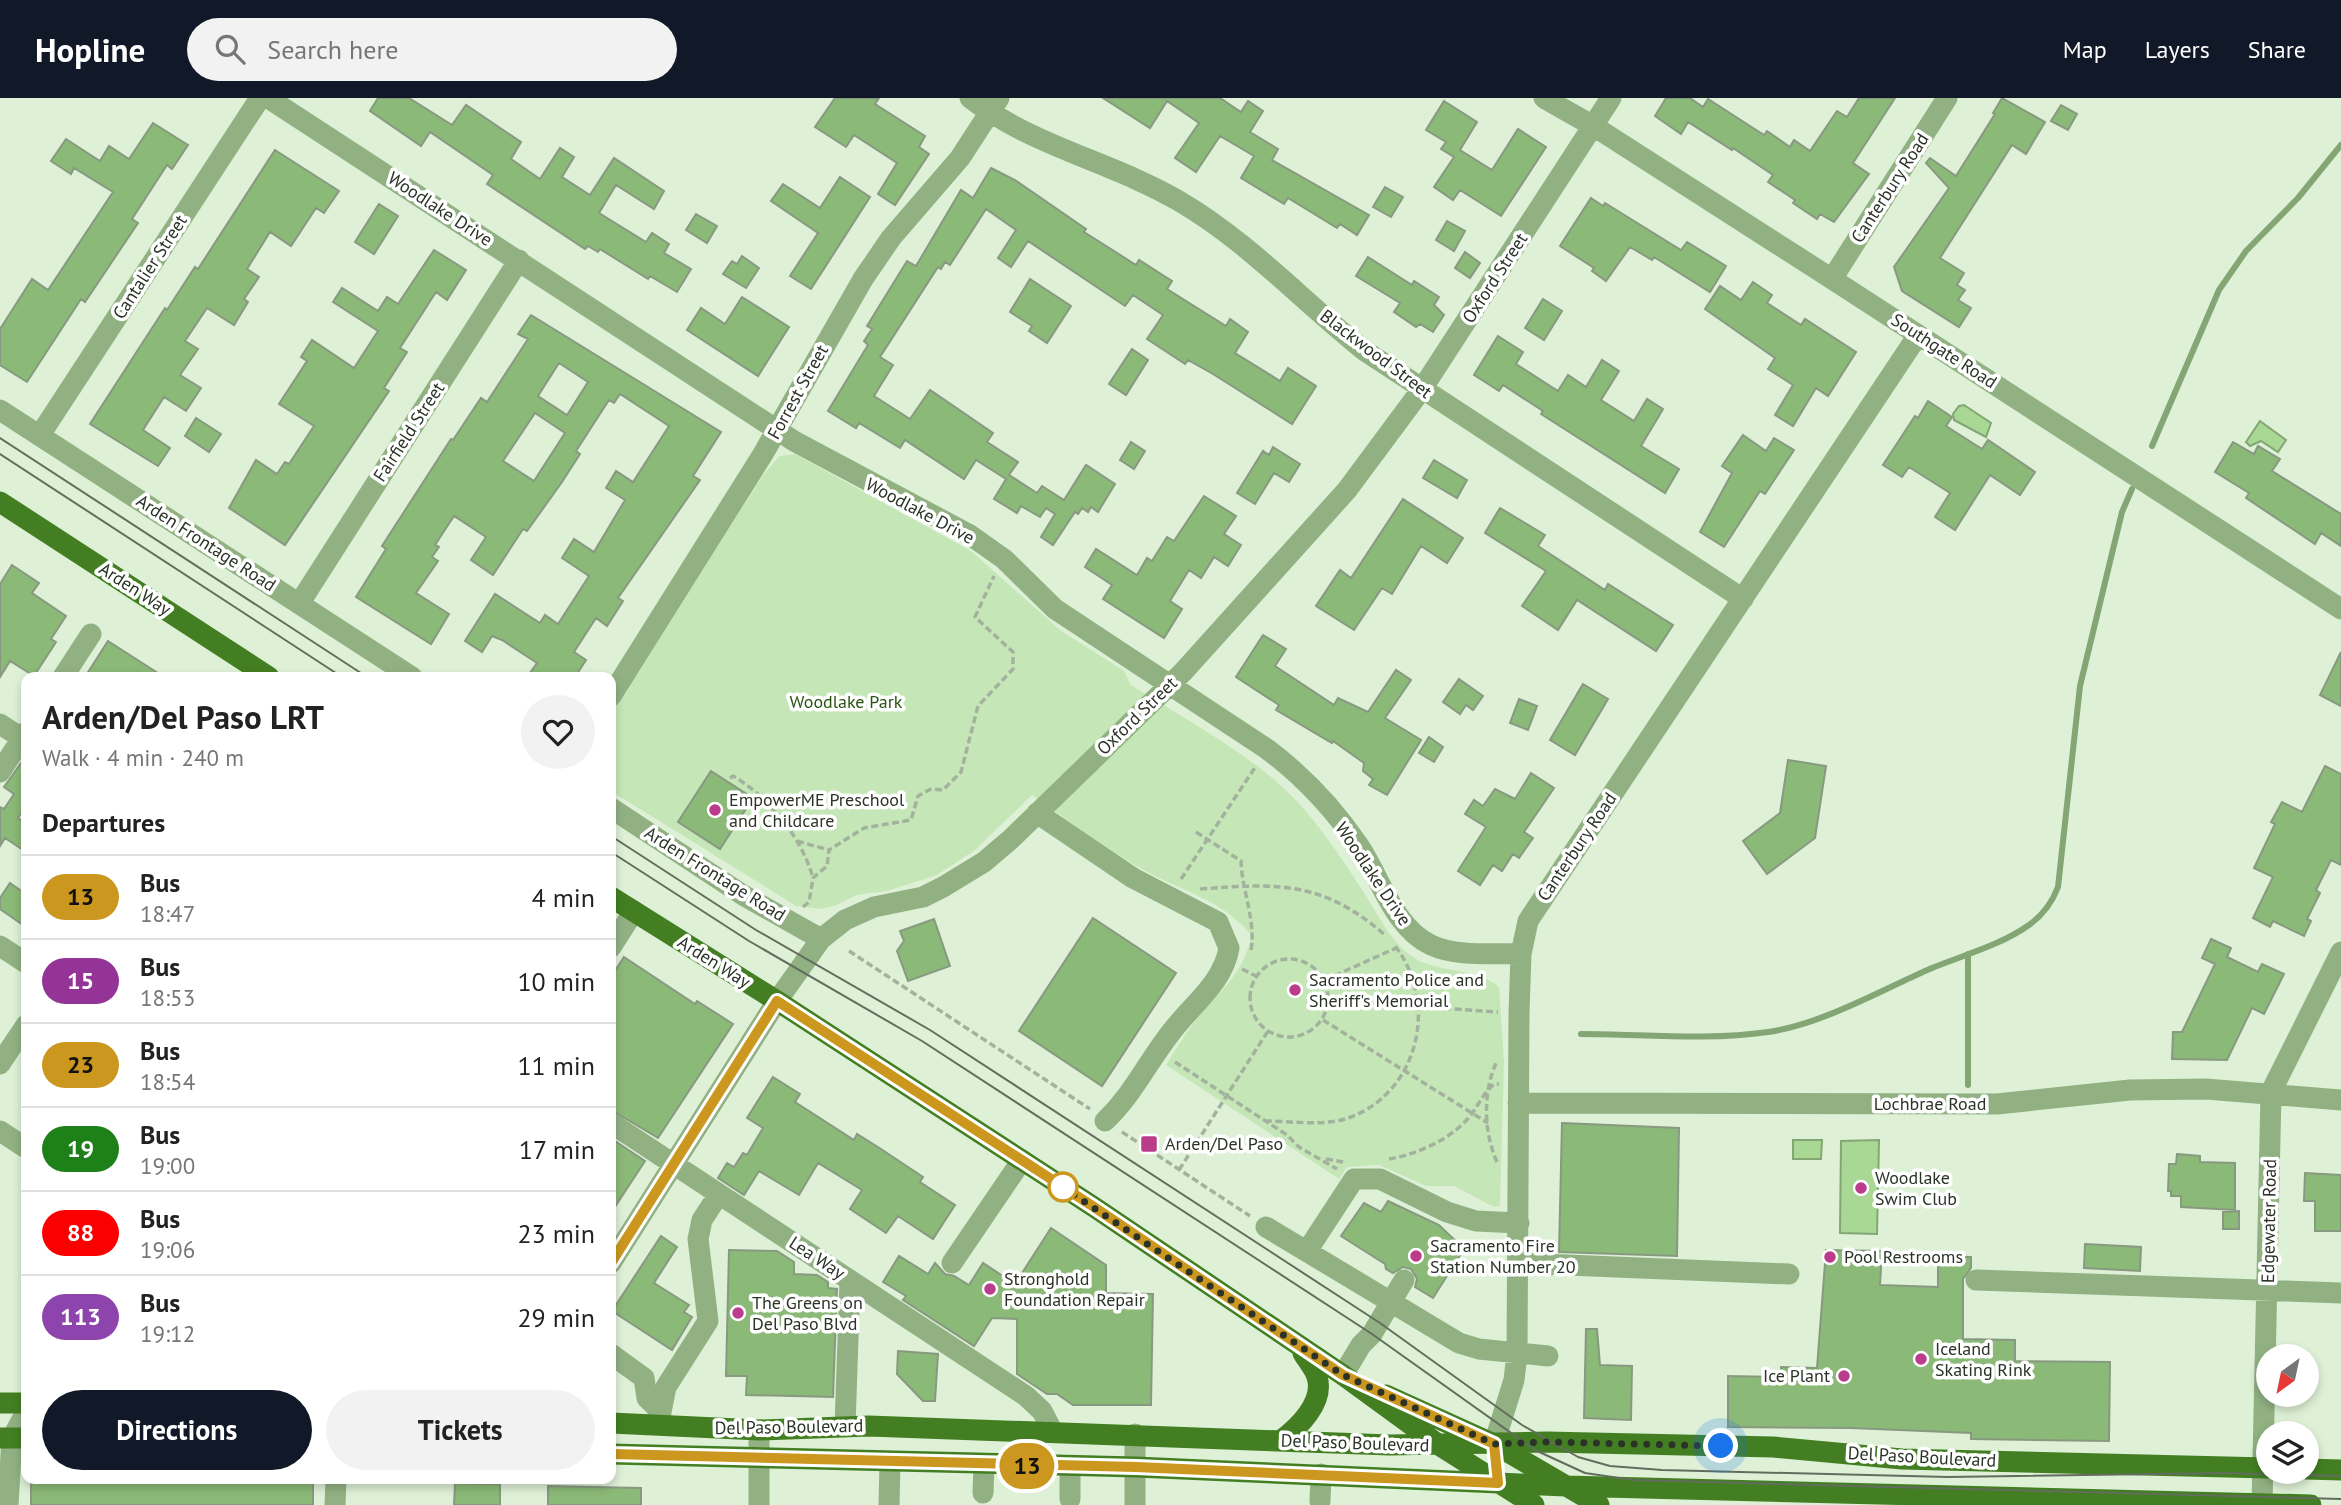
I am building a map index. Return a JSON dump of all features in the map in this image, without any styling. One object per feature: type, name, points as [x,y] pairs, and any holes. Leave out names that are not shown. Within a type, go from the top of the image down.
[{"type":"main road","name":"Arden Way","points":[[0,502],[254,672]]},
{"type":"main road","name":"Arden Way","points":[[616,900],[1022,1160],[1343,1375],[1439,1445],[1534,1505]]},
{"type":"main road","points":[[1280,1441],[1294,1431],[1308,1413],[1319,1389],[1317,1376],[1300,1348]]},
{"type":"main road","name":"Arden Way","points":[[1343,1375],[1494,1444],[1599,1505]]},
{"type":"main road","points":[[0,1403],[21,1403]]},
{"type":"main road","name":"Del Paso Boulevard","points":[[616,1423],[661,1419],[759,1430],[845,1426],[1439,1445],[1548,1442],[1773,1447],[1902,1459],[2256,1468]]},
{"type":"main road","points":[[1494,1444],[1503,1505]]},
{"type":"main road","name":"Del Paso Boulevard","points":[[616,1454],[1321,1474],[1566,1486],[1729,1498],[2311,1505]]},
{"type":"main road","points":[[2319,1469],[2341,1470]]},
{"type":"street","name":"Cantalier Street","points":[[40,435],[260,98]]},
{"type":"street","name":"Woodlake Drive","points":[[268,98],[777,430],[862,480],[970,535],[1004,559],[1055,609],[1267,749],[1293,769],[1359,846],[1413,933],[1446,950],[1521,954]]},
{"type":"street","name":"Blackwood Street","points":[[970,98],[995,105],[1004,122],[1080,158],[1147,185],[1220,227],[1260,258],[1331,324],[1422,389],[1742,599]]},
{"type":"street","name":"Southgate Road","points":[[1544,98],[1595,127],[2341,609]]},
{"type":"street","name":"Oxford Street","points":[[616,1255],[777,1001],[821,939],[845,920],[874,907],[923,897],[964,876],[1011,839],[1168,686],[1347,490],[1422,389],[1595,127],[1611,98]]},
{"type":"street","name":"Canterbury Road","points":[[1832,279],[1947,98]]},
{"type":"street","name":"Forrest Street","points":[[616,688],[777,430],[863,279],[891,238],[960,158],[995,105]]},
{"type":"street","name":"Fairfield Street","points":[[299,604],[519,260]]},
{"type":"street","name":"Canterbury Road","points":[[1494,1444],[1514,1380],[1517,1354],[1519,1013],[1521,954],[1528,920],[1918,335]]},
{"type":"street","name":"Arden Frontage Road","points":[[0,410],[404,672]]},
{"type":"street","points":[[66,672],[91,634]]},
{"type":"street","points":[[0,724],[21,735]]},
{"type":"street","points":[[0,772],[21,743]]},
{"type":"street","name":"Arden Frontage Road","points":[[616,811],[743,895],[821,939]]},
{"type":"street","points":[[1037,813],[1133,878],[1178,895],[1218,922],[1229,947],[1219,976],[1159,1051],[1128,1098],[1105,1121]]},
{"type":"street","points":[[616,939],[634,911]]},
{"type":"street","points":[[0,946],[21,960]]},
{"type":"street","name":"Edgewater Road","points":[[2266,1421],[2271,1092],[2341,953]]},
{"type":"street","points":[[0,1064],[21,1032]]},
{"type":"street","name":"Lochbrae Road","points":[[1518,1094],[1997,1104],[2130,1090],[2271,1092],[2341,1100]]},
{"type":"street","name":"Lea Way","points":[[616,1126],[1027,1396],[1042,1411],[1053,1432]]},
{"type":"street","points":[[0,1131],[21,1145]]},
{"type":"street","points":[[952,1263],[1022,1160]]},
{"type":"street","points":[[1307,1251],[1352,1171],[1380,1179],[1443,1219],[1518,1223]]},
{"type":"street","points":[[661,1419],[666,1387],[708,1321],[698,1239],[702,1220],[719,1194]]},
{"type":"street","points":[[1266,1227],[1459,1343],[1517,1354],[1548,1356]]},
{"type":"street","points":[[1518,1263],[1788,1273]]},
{"type":"street","points":[[845,1426],[850,1280]]},
{"type":"street","points":[[1343,1375],[1380,1322],[1389,1301],[1404,1280]]},
{"type":"street","points":[[1976,1280],[2341,1293]]},
{"type":"street","points":[[616,1358],[644,1378],[647,1398],[661,1419]]},
{"type":"street","points":[[8,1505],[13,1438],[21,1422]]},
{"type":"street","points":[[759,1430],[759,1505]]},
{"type":"street","points":[[1135,1434],[1135,1505]]},
{"type":"street","points":[[888,1505],[890,1462]]},
{"type":"street","points":[[983,1493],[984,1465]]},
{"type":"street","points":[[1069,1499],[1070,1467]]},
{"type":"street","points":[[1320,1501],[1321,1474]]},
{"type":"street","points":[[335,1505],[336,1484]]},
{"type":"street","name":"Edgewater Road","points":[[2262,1504],[2264,1484]]},
{"type":"path","points":[[796,841],[829,850],[864,828],[911,820],[918,796],[931,789],[943,790],[961,772],[978,706],[1013,669],[1013,652],[975,617],[1004,559]]},
{"type":"path","points":[[1265,1121],[1328,1122],[1351,1117],[1384,1098],[1404,1071],[1416,1042],[1420,1007],[1412,972],[1397,948],[1368,920],[1327,897],[1283,885],[1241,886],[1178,895],[1180,881],[1267,749]]},
{"type":"path","points":[[730,778],[733,776],[764,797],[796,841],[813,878],[809,902],[800,910]]},
{"type":"path","points":[[1196,832],[1241,861],[1241,886],[1250,907],[1250,955]]},
{"type":"path","points":[[813,878],[827,866],[829,850]]},
{"type":"path","points":[[1325,980],[1397,948],[1413,933]]},
{"type":"path","points":[[849,951],[1081,1102],[1105,1121],[1266,1227]]},
{"type":"path","points":[[1291,958],[1311,965],[1325,980],[1329,1000],[1323,1020],[1298,1037],[1287,1038],[1268,1031],[1254,1016],[1251,986],[1262,969],[1271,963],[1291,958]]},
{"type":"path","points":[[1242,969],[1246,964]]},
{"type":"path","points":[[1329,1000],[1519,1013]]},
{"type":"path","points":[[1323,1020],[1488,1124]]},
{"type":"path","points":[[1179,1170],[1268,1031]]},
{"type":"path","points":[[1159,1051],[1265,1121],[1299,1147],[1352,1171]]},
{"type":"path","points":[[1518,1169],[1503,1168],[1495,1160],[1488,1124],[1488,1079],[1505,1051],[1519,1051]]},
{"type":"path","points":[[1380,1161],[1422,1149],[1455,1130],[1472,1114],[1479,1097],[1494,1084],[1518,1094]]},
{"type":"path","points":[[1322,1158],[1352,1171]]},
{"type":"green space","name":"Woodlake Park","points":[[795,454],[971,551],[1060,630],[1124,671],[1131,685],[1222,741],[1286,791],[1321,830],[1389,933],[1406,952],[1428,964],[1477,975],[1499,987],[1504,1061],[1500,1206],[1494,1207],[1454,1186],[1426,1186],[1379,1165],[1347,1167],[1339,1179],[1166,1065],[1192,1025],[1238,970],[1251,935],[1240,923],[1214,904],[1126,860],[1032,795],[975,850],[937,875],[887,891],[856,895],[837,905],[821,909],[796,906],[616,794],[616,702],[766,471],[780,456]]},
{"type":"shaded area","points":[[1964,405],[1991,423],[1986,437],[1954,420],[1953,414],[1959,406]]},
{"type":"shaded area","points":[[2260,421],[2286,440],[2278,452],[2261,441],[2250,446],[2246,442]]},
{"type":"shaded area","points":[[1793,1140],[1822,1140],[1821,1159],[1793,1159]]},
{"type":"shaded area","points":[[1879,1140],[1877,1234],[1840,1233],[1841,1141]]},
{"type":"building","points":[[378,98],[409,98],[452,125],[466,105],[521,142],[511,159],[540,179],[560,148],[574,157],[562,177],[590,195],[614,158],[664,191],[654,209],[616,185],[599,213],[646,242],[652,233],[669,244],[664,253],[691,269],[677,292],[650,276],[648,279],[600,249],[598,252],[588,246],[585,249],[487,184],[493,175],[430,132],[421,146],[370,111]]},
{"type":"building","points":[[835,98],[879,98],[875,104],[925,136],[919,147],[929,154],[895,205],[878,194],[897,163],[854,135],[846,147],[815,127]]},
{"type":"building","points":[[1103,98],[1220,98],[1241,112],[1248,101],[1263,111],[1250,132],[1278,149],[1272,160],[1369,215],[1357,235],[1340,224],[1337,228],[1288,198],[1284,204],[1241,178],[1254,156],[1220,136],[1196,172],[1175,158],[1199,123],[1167,101],[1150,128]]},
{"type":"building","points":[[1666,98],[1690,98],[1703,107],[1708,99],[1764,135],[1767,131],[1790,147],[1794,140],[1810,151],[1837,111],[1847,117],[1859,98],[1895,98],[1853,163],[1869,174],[1834,222],[1820,214],[1817,219],[1793,203],[1795,200],[1768,182],[1773,175],[1733,148],[1732,150],[1688,122],[1681,134],[1655,116]]},
{"type":"building","points":[[2002,98],[2045,122],[2026,154],[2012,145],[1940,258],[1964,273],[1957,285],[1965,290],[1958,300],[1971,308],[1959,327],[1902,291],[1894,267],[1949,188],[1926,163],[1930,158],[1956,176]]},
{"type":"building","points":[[1444,101],[1477,122],[1460,150],[1492,170],[1518,129],[1546,147],[1501,216],[1460,190],[1453,200],[1434,187],[1454,157],[1441,149],[1446,142],[1426,130]]},
{"type":"building","points":[[2061,105],[2077,114],[2068,130],[2051,121]]},
{"type":"building","points":[[153,123],[188,145],[172,169],[167,165],[132,219],[138,223],[85,302],[81,299],[27,382],[0,365],[0,329],[32,279],[48,290],[113,192],[74,168],[71,174],[51,161],[66,139],[100,161],[109,146],[129,159]]},
{"type":"building","points":[[275,150],[339,191],[324,213],[316,208],[291,246],[270,232],[247,269],[259,277],[244,299],[248,302],[234,325],[207,308],[185,341],[198,349],[180,375],[201,388],[186,411],[164,397],[143,430],[170,448],[158,466],[90,424],[165,308],[167,310],[195,267],[198,269]]},
{"type":"building","points":[[991,168],[1015,180],[1086,229],[1084,232],[1136,265],[1139,260],[1172,281],[1167,289],[1226,326],[1230,319],[1248,332],[1235,353],[1280,381],[1288,368],[1316,386],[1292,424],[1213,374],[1188,360],[1185,364],[1147,339],[1163,315],[1133,295],[1125,306],[1028,241],[1011,267],[998,258],[1016,230],[986,209],[950,265],[945,262],[941,269],[938,267],[880,357],[893,365],[874,396],[910,419],[930,390],[993,433],[987,442],[1018,462],[1009,475],[1037,493],[1042,486],[1064,500],[1086,465],[1115,484],[1098,512],[1091,507],[1088,512],[1082,508],[1078,514],[1075,512],[1053,545],[1041,537],[1055,514],[1046,508],[1040,517],[1021,506],[1017,513],[994,499],[1006,479],[976,460],[964,479],[905,440],[900,448],[859,423],[856,428],[828,411],[868,345],[864,341],[872,329],[867,326],[907,261],[916,266],[961,190],[973,198]]},
{"type":"building","points":[[840,177],[870,197],[811,289],[790,276],[818,233],[771,201],[783,184],[820,208]]},
{"type":"building","points":[[1385,187],[1403,197],[1391,217],[1373,207]]},
{"type":"building","points":[[1591,198],[1603,206],[1605,203],[1681,250],[1687,242],[1726,266],[1710,292],[1654,257],[1652,260],[1630,247],[1606,281],[1592,271],[1594,268],[1560,246]]},
{"type":"building","points":[[379,204],[398,216],[374,254],[355,242]]},
{"type":"building","points":[[696,214],[717,226],[707,243],[686,230]]},
{"type":"building","points":[[1447,221],[1465,231],[1454,251],[1436,240]]},
{"type":"building","points":[[434,250],[466,270],[447,300],[436,292],[400,348],[407,352],[384,388],[389,391],[285,545],[229,508],[256,460],[277,474],[285,462],[289,464],[314,426],[279,404],[307,361],[301,357],[312,340],[354,368],[378,331],[333,302],[342,288],[378,311],[387,297],[398,304]]},
{"type":"building","points":[[1465,252],[1480,263],[1470,278],[1455,268]]},
{"type":"building","points":[[742,256],[759,268],[746,288],[723,274],[732,261],[737,264]]},
{"type":"building","points":[[1368,257],[1412,285],[1414,281],[1439,297],[1434,305],[1444,315],[1433,332],[1420,324],[1416,327],[1394,312],[1400,303],[1356,276]]},
{"type":"building","points":[[1030,279],[1071,306],[1047,343],[1029,331],[1032,326],[1010,312]]},
{"type":"building","points":[[1753,282],[1772,295],[1767,303],[1801,325],[1805,319],[1856,352],[1828,396],[1816,388],[1793,426],[1775,415],[1793,385],[1768,369],[1775,358],[1705,309],[1720,286],[1741,300]]},
{"type":"building","points":[[742,297],[789,327],[758,376],[687,330],[701,308],[725,324]]},
{"type":"building","points":[[1543,299],[1562,311],[1544,340],[1525,328]]},
{"type":"building","points":[[531,315],[721,432],[693,476],[700,480],[618,598],[623,601],[607,626],[596,618],[574,652],[586,660],[578,672],[531,672],[537,663],[502,640],[492,636],[482,652],[465,641],[495,594],[540,623],[545,615],[558,624],[589,576],[562,558],[574,539],[594,552],[625,500],[606,488],[616,471],[633,482],[669,426],[620,394],[614,403],[609,400],[576,451],[580,454],[562,482],[527,531],[523,529],[493,575],[471,560],[486,537],[454,516],[435,545],[439,547],[432,557],[438,561],[416,593],[449,614],[431,644],[356,597],[386,549],[382,546],[451,439],[453,440],[481,398],[487,402],[528,339],[518,334]],"holes":[[[559,363],[588,382],[567,415],[538,396]],[[535,413],[565,433],[534,481],[503,461]]]},
{"type":"building","points":[[1498,336],[1523,352],[1516,364],[1558,391],[1568,375],[1586,387],[1602,360],[1619,371],[1601,400],[1634,421],[1647,399],[1663,409],[1641,446],[1679,469],[1665,493],[1541,414],[1543,411],[1503,385],[1499,391],[1474,375]]},
{"type":"building","points":[[1132,349],[1148,360],[1126,395],[1109,384]]},
{"type":"building","points":[[1928,401],[1952,417],[1946,426],[1982,449],[1988,440],[2035,472],[2020,495],[1990,475],[1955,530],[1935,517],[1950,493],[1909,467],[1902,477],[1883,465]]},
{"type":"building","points":[[196,418],[221,434],[209,452],[185,436]]},
{"type":"building","points":[[1743,435],[1766,451],[1774,438],[1794,450],[1765,494],[1760,491],[1724,547],[1700,532],[1732,473],[1722,466]]},
{"type":"building","points":[[1131,442],[1145,451],[1134,469],[1120,460]]},
{"type":"building","points":[[2233,442],[2254,454],[2258,446],[2280,459],[2272,471],[2341,514],[2341,546],[2321,533],[2315,544],[2246,498],[2249,493],[2215,472]]},
{"type":"building","points":[[1273,447],[1300,464],[1289,482],[1274,473],[1255,504],[1237,493],[1263,451],[1269,455]]},
{"type":"building","points":[[1434,460],[1467,480],[1457,498],[1423,478]]},
{"type":"building","points":[[1204,496],[1236,516],[1224,534],[1241,545],[1228,566],[1214,557],[1201,578],[1189,570],[1170,601],[1182,609],[1164,638],[1103,599],[1112,585],[1085,567],[1096,549],[1137,575],[1147,558],[1152,561],[1167,537],[1174,541]]},
{"type":"building","points":[[1403,499],[1463,538],[1447,563],[1421,546],[1392,594],[1382,588],[1354,630],[1316,606],[1340,570],[1351,578]]},
{"type":"building","points":[[1500,508],[1545,535],[1538,546],[1605,590],[1608,584],[1673,625],[1656,651],[1577,600],[1558,630],[1522,606],[1546,571],[1485,533]]},
{"type":"building","points":[[12,565],[39,583],[32,593],[66,616],[51,639],[56,642],[37,672],[28,672],[10,661],[0,677],[0,584]]},
{"type":"building","points":[[1263,635],[1286,649],[1275,666],[1334,705],[1338,698],[1368,712],[1396,670],[1411,680],[1385,718],[1421,740],[1387,795],[1369,785],[1373,779],[1363,771],[1364,763],[1333,741],[1332,743],[1276,710],[1279,705],[1236,677]]},
{"type":"building","points":[[108,641],[156,672],[88,672]]},
{"type":"building","points":[[2341,652],[2341,706],[2320,695]]},
{"type":"building","points":[[1459,679],[1483,696],[1473,710],[1466,705],[1460,714],[1443,702]]},
{"type":"building","points":[[1583,684],[1608,699],[1575,755],[1550,740]]},
{"type":"building","points":[[1519,699],[1537,706],[1528,730],[1510,723]]},
{"type":"building","points":[[1429,737],[1443,747],[1434,762],[1419,753]]},
{"type":"building","points":[[1788,760],[1826,766],[1815,838],[1767,874],[1743,841],[1780,813]]},
{"type":"building","points":[[21,763],[21,814],[18,818],[21,820],[21,849],[5,838],[0,846],[0,807],[4,809],[14,794],[4,787]]},
{"type":"building","points":[[2325,766],[2341,774],[2341,865],[2331,860],[2316,890],[2320,893],[2307,919],[2311,921],[2304,936],[2273,921],[2270,927],[2253,918],[2273,877],[2254,868],[2275,824],[2271,822],[2282,802],[2302,812]]},
{"type":"building","name":"EmpowerME Preschool and Childcare","points":[[711,771],[753,798],[720,849],[678,822]]},
{"type":"building","points":[[1531,773],[1554,788],[1524,832],[1533,838],[1519,858],[1513,854],[1502,871],[1493,865],[1480,885],[1458,871],[1486,827],[1465,814],[1474,800],[1483,806],[1495,789],[1515,799]]},
{"type":"building","points":[[10,883],[21,891],[21,924],[0,909],[0,898]]},
{"type":"building","points":[[1093,918],[1176,973],[1102,1086],[1019,1031]]},
{"type":"building","points":[[934,919],[950,966],[908,981],[897,951],[904,941],[900,931]]},
{"type":"building","points":[[2211,939],[2231,948],[2227,957],[2258,972],[2262,964],[2284,974],[2264,1014],[2252,1008],[2227,1060],[2172,1059],[2173,1032],[2182,1032],[2215,964],[2202,958]]},
{"type":"building","points":[[624,957],[695,1004],[697,1001],[733,1024],[658,1138],[616,1113],[616,969]]},
{"type":"building","points":[[773,1077],[800,1094],[795,1102],[854,1140],[857,1134],[881,1149],[923,1177],[920,1182],[955,1205],[933,1239],[898,1216],[886,1233],[850,1209],[862,1190],[818,1163],[799,1195],[759,1171],[744,1195],[718,1178],[727,1163],[734,1167],[743,1153],[747,1155],[763,1128],[747,1118]]},
{"type":"building","points":[[1562,1123],[1679,1128],[1677,1256],[1559,1252]]},
{"type":"building","points":[[616,1142],[645,1161],[616,1205]]},
{"type":"building","points":[[2177,1154],[2200,1156],[2200,1162],[2235,1163],[2235,1210],[2181,1207],[2181,1196],[2171,1196],[2171,1191],[2168,1191],[2169,1164],[2176,1164]]},
{"type":"building","points":[[2305,1173],[2341,1175],[2341,1231],[2315,1231],[2315,1201],[2304,1201]]},
{"type":"building","name":"Sacramento Fire Station Number 20","points":[[1388,1201],[1439,1225],[1464,1249],[1433,1298],[1415,1287],[1417,1279],[1411,1269],[1403,1267],[1393,1273],[1386,1269],[1385,1264],[1341,1236],[1364,1203],[1381,1212]]},
{"type":"building","points":[[2239,1211],[2239,1229],[2223,1229],[2223,1212]]},
{"type":"building","points":[[1051,1228],[1106,1265],[1106,1293],[1153,1294],[1151,1405],[1073,1405],[1057,1394],[1047,1394],[1017,1374],[1017,1319],[992,1318],[974,1346],[903,1300],[906,1296],[883,1282],[899,1256],[928,1274],[935,1263],[945,1274],[969,1285],[983,1263],[1015,1284]]},
{"type":"building","points":[[661,1236],[677,1247],[654,1283],[689,1305],[684,1312],[692,1317],[672,1350],[616,1314],[616,1305]]},
{"type":"building","points":[[2085,1244],[2141,1247],[2140,1271],[2084,1268]]},
{"type":"building","points":[[729,1250],[777,1251],[794,1262],[794,1274],[817,1275],[828,1282],[828,1288],[837,1289],[833,1397],[746,1395],[747,1376],[726,1376]]},
{"type":"building","points":[[1826,1250],[1882,1251],[1880,1285],[1938,1287],[1938,1256],[1971,1257],[1971,1268],[1963,1279],[1963,1339],[2015,1340],[2015,1361],[2110,1362],[2109,1441],[1971,1439],[1971,1433],[1851,1428],[1728,1427],[1728,1376],[1781,1377],[1781,1367],[1817,1368]]},
{"type":"building","points":[[1586,1329],[1597,1329],[1600,1365],[1632,1366],[1631,1420],[1584,1418]]},
{"type":"building","points":[[898,1351],[938,1354],[935,1401],[923,1401],[897,1374]]},
{"type":"building","points":[[31,1484],[313,1484],[313,1505],[31,1505]]},
{"type":"building","points":[[455,1484],[500,1484],[500,1505],[454,1505]]},
{"type":"building","points":[[548,1486],[641,1488],[641,1505],[548,1505]]},
{"type":"waterway","points":[[2152,446],[2219,290],[2246,251],[2298,198],[2341,145]]},
{"type":"waterway","points":[[1581,1034],[1722,1036],[1789,1028],[1831,1014],[1932,968],[1994,944],[2039,917],[2058,887],[2080,686],[2122,512],[2132,489]]},
{"type":"waterway","points":[[1968,954],[1968,1085]]},
{"type":"tram line","points":[[0,438],[359,672]]},
{"type":"tram line","points":[[0,454],[334,672]]},
{"type":"tram line","points":[[616,839],[756,930],[930,1030],[1380,1323],[1522,1425],[1578,1457],[1610,1466],[1662,1470],[1948,1477],[2224,1473],[2341,1476]]},
{"type":"tram line","points":[[616,855],[749,941],[922,1041],[1372,1334],[1535,1450],[1585,1473],[1633,1480],[2341,1499]]},
{"type":"bus line","name":"13","points":[[616,1255],[777,1001],[1094,1207],[1343,1375],[1494,1444],[1498,1483],[1136,1467],[616,1454]]},
{"type":"place","name":"EmpowerME Preschool and Childcare","points":[[715,810]]},
{"type":"place","name":"Sacramento Police and Sheriff's Memorial","points":[[1295,990]]},
{"type":"place","name":"Arden/Del Paso","points":[[1149,1144]]},
{"type":"place","name":"Woodlake Swim Club","points":[[1861,1188]]},
{"type":"place","name":"Sacramento Fire Station Number 20","points":[[1416,1256]]},
{"type":"place","name":"Pool Restrooms","points":[[1830,1257]]},
{"type":"place","name":"Stronghold Foundation Repair","points":[[990,1289]]},
{"type":"place","name":"The Greens on Del Paso Blvd","points":[[738,1313]]},
{"type":"place","name":"Iceland Skating Rink","points":[[1921,1359]]},
{"type":"place","name":"Ice Plant","points":[[1844,1376]]},
{"type":"route","points":[[1063,1187],[1058,1184],[1343,1375],[1494,1444],[1548,1442],[1721,1446]]}]
